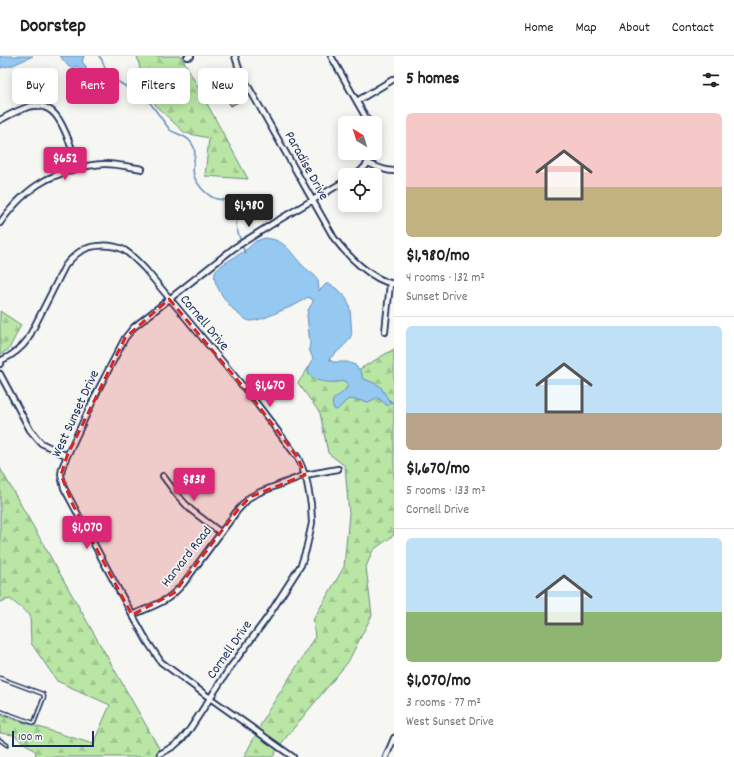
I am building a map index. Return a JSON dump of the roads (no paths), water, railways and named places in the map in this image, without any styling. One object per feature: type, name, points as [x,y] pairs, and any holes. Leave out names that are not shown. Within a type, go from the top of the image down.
[{"type":"street","name":"Paradise Drive","points":[[236,56],[240,72],[334,238],[351,258],[375,277],[392,284]]},
{"type":"street","points":[[331,56],[365,116]]},
{"type":"street","points":[[357,101],[394,79]]},
{"type":"street","points":[[0,120],[29,107],[40,106],[54,112],[64,130],[80,167]]},
{"type":"street","points":[[364,168],[369,160]]},
{"type":"street","points":[[368,163],[379,168],[392,172],[394,171]]},
{"type":"street","points":[[0,222],[17,201],[26,193],[49,178],[80,167],[94,164],[107,164],[142,169]]},
{"type":"street","name":"West Sunset Drive","points":[[293,757],[161,662],[147,641],[116,587],[64,488],[61,475],[67,456],[98,390],[126,338],[134,327],[234,248],[338,185]]},
{"type":"street","name":"Cornell Drive","points":[[0,364],[2,360],[22,348],[65,266],[76,254],[82,250],[96,246],[113,246],[124,250],[145,269],[251,396],[298,458],[302,467],[311,504],[312,523],[301,565],[271,611],[229,669],[190,730],[174,746],[160,754]]},
{"type":"street","points":[[384,332],[392,284]]},
{"type":"street","points":[[0,374],[30,430],[42,443],[67,456]]},
{"type":"street","name":"Harvard Road","points":[[132,615],[158,604],[174,593],[183,584],[236,510],[250,497],[305,476],[338,469]]},
{"type":"street","points":[[163,476],[191,510],[220,532]]},
{"type":"street","points":[[386,757],[394,738]]},
{"type":"lane","points":[[0,678],[43,694],[44,697],[34,723],[0,710]]},
{"type":"lane","points":[[0,740],[7,745]]},
{"type":"water","points":[[0,56],[33,56],[13,65],[0,68]]},
{"type":"water","points":[[60,56],[84,56],[82,62],[86,68],[78,68],[77,66],[73,68],[69,67]]},
{"type":"water","points":[[265,238],[278,241],[283,244],[302,265],[316,277],[318,280],[319,291],[326,284],[329,284],[347,299],[350,309],[351,335],[347,343],[329,359],[333,362],[347,362],[355,365],[362,373],[362,378],[380,386],[390,402],[388,406],[377,398],[368,402],[351,399],[347,400],[337,410],[334,409],[332,405],[334,399],[346,389],[348,385],[345,381],[324,382],[311,377],[308,370],[313,359],[309,349],[310,344],[307,315],[313,300],[308,297],[290,307],[263,318],[251,321],[240,315],[227,302],[217,286],[215,273],[220,267],[246,250],[256,241]]},
{"type":"waterway","points":[[99,56],[106,71],[112,78],[148,100],[170,130],[189,140],[195,153],[193,171],[195,178],[202,189],[213,198],[235,202],[240,208],[236,223],[241,241]]},
{"type":"waterway","points":[[242,245],[245,253]]},
{"type":"waterway","points":[[389,400],[394,404]]}]
